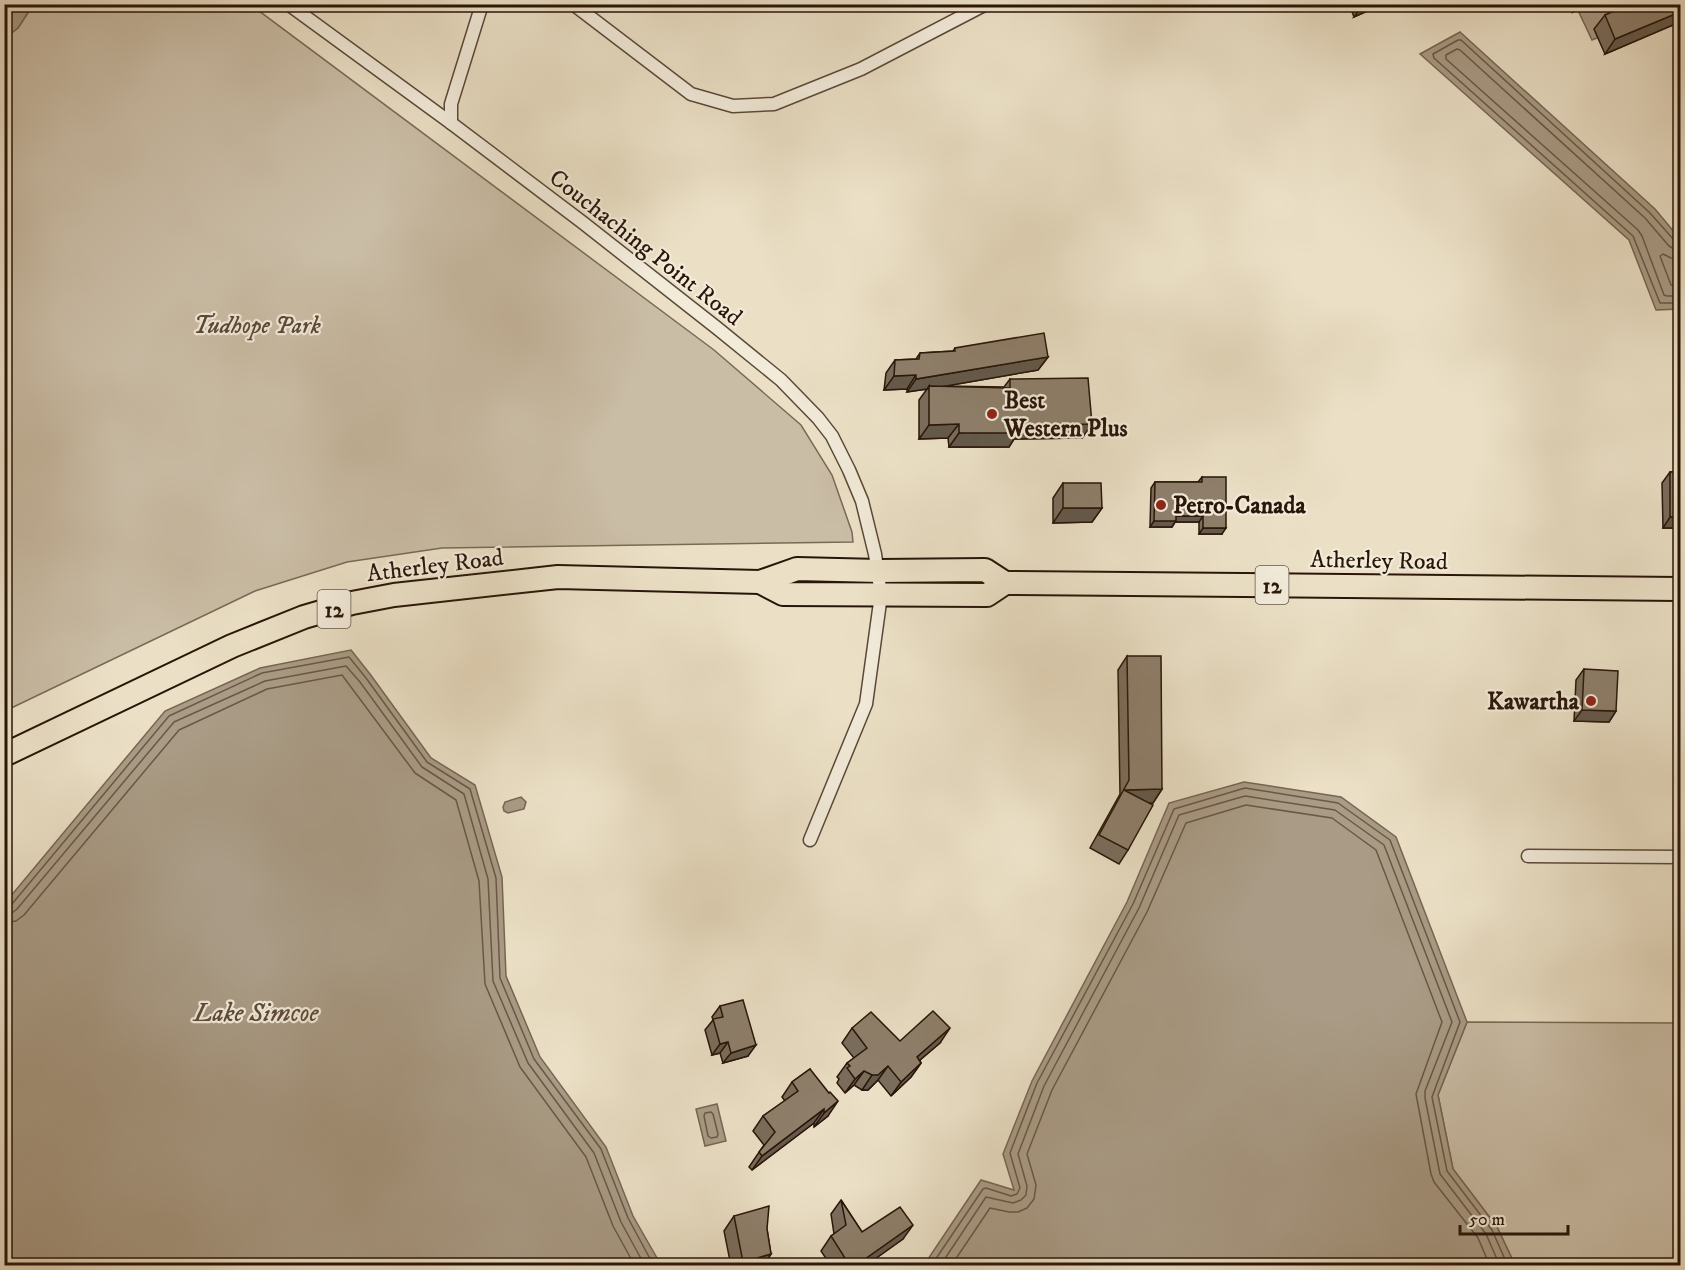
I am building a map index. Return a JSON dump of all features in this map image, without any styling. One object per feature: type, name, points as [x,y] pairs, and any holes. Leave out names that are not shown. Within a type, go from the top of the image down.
[{"type":"highway","name":"Atherley Road","points":[[4,755],[232,646],[304,617],[352,603],[394,595],[558,578],[760,582],[797,569],[985,570],[1005,583],[1680,589]]},
{"type":"highway","name":"Atherley Road","points":[[760,582],[783,594],[882,595],[987,595],[1005,583]]},
{"type":"street","name":"Couchaching Point Road","points":[[288,4],[451,123],[717,328],[781,380],[818,418],[836,444],[862,501],[879,571],[882,595],[866,704],[810,840]]},
{"type":"street","points":[[451,123],[451,104],[482,4]]},
{"type":"street","points":[[573,4],[692,94],[733,106],[774,104],[861,69],[986,4]]},
{"type":"street","points":[[1528,856],[1680,857]]},
{"type":"green space","name":"Tudhope Park","points":[[33,5],[251,5],[714,350],[801,425],[832,475],[852,532],[853,542],[442,548],[347,562],[255,591],[5,711],[4,38],[18,28]]},
{"type":"green space","points":[[1467,1022],[1680,1023],[1680,1265],[1515,1265],[1497,1227],[1453,1169],[1438,1095]]},
{"type":"water","points":[[5,4],[33,5],[18,28],[5,38]]},
{"type":"water","points":[[1580,4],[1678,5],[1592,40],[1576,6]]},
{"type":"water","points":[[1460,32],[1655,209],[1680,239],[1680,309],[1656,310],[1629,240],[1420,54]]},
{"type":"water","name":"Lake Simcoe","points":[[351,650],[431,758],[475,785],[502,877],[506,976],[540,1057],[606,1147],[633,1216],[661,1265],[5,1265],[5,903],[165,711],[260,668]]},
{"type":"water","points":[[1244,782],[1341,797],[1396,837],[1467,1022],[1438,1095],[1453,1169],[1497,1227],[1515,1265],[924,1265],[981,1180],[1014,1190],[1003,1154],[1032,1081],[1127,902],[1169,803]]},
{"type":"water","points":[[521,797],[526,802],[524,809],[508,813],[504,811],[505,802]]},
{"type":"water","points":[[717,1104],[726,1141],[705,1146],[696,1109]]},
{"type":"building","points":[[1629,4],[1680,4],[1680,12],[1615,39],[1605,15]]},
{"type":"building","points":[[1044,333],[1048,357],[916,379],[916,375],[894,376],[895,360],[919,359],[920,353],[955,351],[955,348]]},
{"type":"building","points":[[1088,378],[1092,424],[1019,425],[1019,433],[959,433],[959,424],[929,425],[929,386],[1010,388],[1010,379]]},
{"type":"building","points":[[1670,472],[1680,472],[1680,517],[1670,517]]},
{"type":"building","points":[[1202,477],[1226,477],[1226,528],[1203,528],[1203,516],[1176,516],[1176,521],[1154,521],[1155,482],[1202,482]]},
{"type":"building","points":[[1063,483],[1101,483],[1102,508],[1063,508]]},
{"type":"building","points":[[1127,656],[1161,656],[1162,789],[1124,790],[1153,805],[1128,850],[1099,835],[1129,780]]},
{"type":"building","points":[[1584,669],[1618,671],[1616,711],[1582,710]]},
{"type":"building","points":[[743,1000],[756,1045],[731,1053],[728,1042],[720,1044],[713,1019],[723,1017],[720,1006]]},
{"type":"building","points":[[933,1011],[950,1028],[917,1057],[921,1063],[901,1082],[888,1066],[878,1075],[864,1071],[855,1079],[847,1068],[850,1066],[847,1063],[867,1048],[852,1028],[871,1012],[900,1041]]},
{"type":"building","points":[[810,1069],[838,1101],[762,1156],[759,1152],[775,1132],[763,1116],[798,1091],[792,1082]]},
{"type":"building","points":[[841,1200],[862,1232],[900,1207],[913,1225],[855,1266],[850,1266],[831,1236],[846,1225]]},
{"type":"building","points":[[769,1206],[767,1229],[771,1254],[743,1262],[734,1216]]},
{"type":"place","name":"Best Western Plus","points":[[992,414]]},
{"type":"place","name":"Petro-Canada","points":[[1161,505]]},
{"type":"place","name":"Kawartha","points":[[1591,701]]}]
